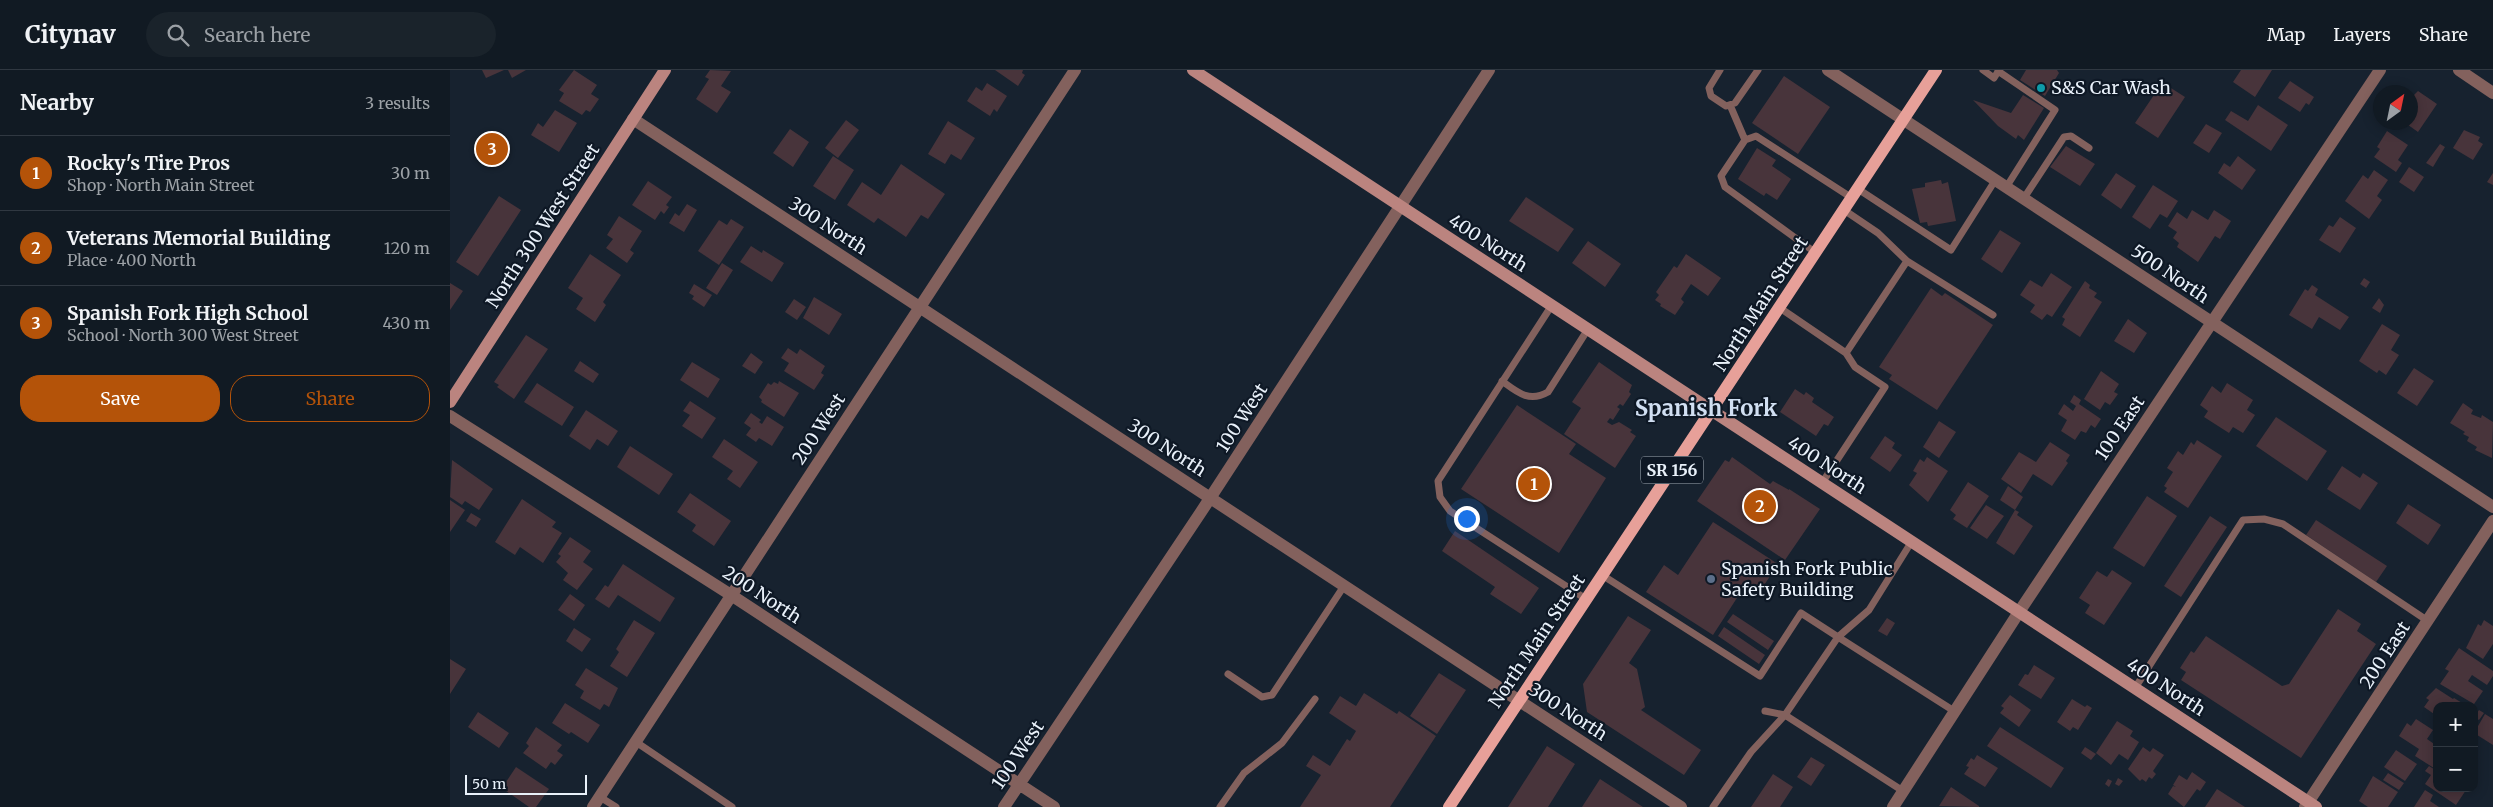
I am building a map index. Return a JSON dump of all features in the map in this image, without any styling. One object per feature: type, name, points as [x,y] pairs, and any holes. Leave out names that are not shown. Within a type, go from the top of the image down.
[{"type":"main road","name":"North 300 West Street","points":[[450,402],[665,70]]},
{"type":"main road","name":"400 North","points":[[1193,70],[1912,541],[2310,805]]},
{"type":"main road","name":"North Main Street","points":[[1448,807],[1936,70]]},
{"type":"street","name":"200 West","points":[[597,802],[1075,70]]},
{"type":"street","name":"100 West","points":[[1004,807],[1210,498],[1488,70]]},
{"type":"street","name":"500 North","points":[[1828,70],[2493,508]]},
{"type":"street","name":"100 East","points":[[1893,807],[2019,612],[2380,70]]},
{"type":"street","points":[[2459,70],[2493,93]]},
{"type":"street","name":"300 North","points":[[633,119],[1678,806]]},
{"type":"street","name":"200 North","points":[[450,416],[732,595],[1054,807]]},
{"type":"street","name":"200 East","points":[[2310,805],[2493,521]]},
{"type":"lane","points":[[1720,70],[1709,88],[1711,96],[1726,106],[1735,103],[1758,70]]},
{"type":"lane","points":[[1816,253],[1725,187],[1721,176],[1745,140],[1756,136],[1951,250],[2055,110],[1998,71],[1994,78],[1983,70]]},
{"type":"lane","points":[[1730,105],[1745,140]]},
{"type":"lane","points":[[2024,198],[2064,137],[2071,136],[2089,148]]},
{"type":"lane","points":[[1844,210],[1878,233],[1907,261],[1993,315]]},
{"type":"lane","points":[[1846,353],[1907,261]]},
{"type":"lane","points":[[1552,305],[1438,481],[1440,497],[1450,511],[1586,599]]},
{"type":"lane","points":[[1780,308],[1846,353],[1855,367],[1885,388],[1822,483]]},
{"type":"lane","points":[[1502,381],[1523,396],[1538,398],[1548,392],[1588,329]]},
{"type":"lane","points":[[2135,688],[2243,520],[2264,519],[2282,524],[2428,621]]},
{"type":"lane","points":[[1713,807],[1751,752],[1785,715],[1838,637],[1868,610],[1912,541]]},
{"type":"lane","points":[[1602,574],[1760,676],[1801,613],[1954,711]]},
{"type":"lane","points":[[1228,674],[1262,697],[1272,695],[1344,586]]},
{"type":"lane","points":[[1220,807],[1244,773],[1282,743],[1315,699]]},
{"type":"lane","points":[[1765,711],[1785,715],[1903,791]]},
{"type":"lane","points":[[636,742],[732,807]]},
{"type":"lane","points":[[597,802],[616,807]]},
{"type":"building","points":[[482,70],[504,70],[486,78]]},
{"type":"building","points":[[508,70],[526,70],[512,78]]},
{"type":"building","points":[[574,70],[597,85],[591,94],[599,99],[590,112],[586,110],[582,115],[559,101],[564,93],[559,90]]},
{"type":"building","points":[[710,70],[731,71],[721,86],[731,92],[717,113],[696,99],[709,79],[705,77]]},
{"type":"building","points":[[995,70],[1023,70],[1022,73],[1025,75],[1018,86]]},
{"type":"building","name":"S&S Car Wash","points":[[2026,70],[2057,70],[2059,73],[2045,96],[2020,80]]},
{"type":"building","points":[[2241,70],[2272,70],[2255,97],[2233,82]]},
{"type":"building","points":[[1784,76],[1830,107],[1798,154],[1752,123]]},
{"type":"building","points":[[2160,81],[2185,97],[2158,138],[2135,123],[2156,92],[2154,90]]},
{"type":"building","points":[[2290,81],[2314,97],[2309,105],[2306,103],[2300,112],[2278,98]]},
{"type":"building","points":[[987,83],[1007,96],[997,112],[994,109],[990,116],[967,101],[976,87],[982,91]]},
{"type":"building","points":[[2418,91],[2437,104],[2418,132],[2415,130],[2418,130]]},
{"type":"building","points":[[2023,95],[2044,108],[2024,140],[2018,135],[2016,139],[1998,126],[1973,100],[2011,113]]},
{"type":"building","points":[[2258,105],[2288,125],[2271,151],[2225,120],[2231,111],[2248,121]]},
{"type":"building","points":[[555,110],[577,123],[559,152],[531,135],[538,123],[543,127]]},
{"type":"building","points":[[846,120],[859,130],[838,158],[825,148]]},
{"type":"building","points":[[948,121],[975,138],[961,160],[951,154],[945,164],[928,154]]},
{"type":"building","points":[[2206,124],[2222,133],[2209,153],[2193,143]]},
{"type":"building","points":[[790,129],[809,142],[793,167],[773,153]]},
{"type":"building","points":[[2464,130],[2480,137],[2478,141],[2483,144],[2473,160],[2453,148]]},
{"type":"building","points":[[2387,131],[2408,145],[2398,160],[2402,163],[2396,172],[2374,157],[2380,149],[2377,147]]},
{"type":"building","points":[[2440,144],[2445,147],[2433,167],[2426,163]]},
{"type":"building","points":[[2066,146],[2095,164],[2080,186],[2050,167]]},
{"type":"building","points":[[1757,148],[1776,160],[1772,166],[1791,179],[1777,200],[1766,193],[1764,196],[1738,179]]},
{"type":"building","points":[[833,156],[854,170],[835,200],[813,186]]},
{"type":"building","points":[[2238,156],[2256,170],[2242,190],[2218,173],[2224,163],[2230,167]]},
{"type":"building","points":[[901,164],[945,194],[928,219],[921,215],[906,237],[878,218],[874,223],[847,205],[862,182],[881,195]]},
{"type":"building","points":[[2409,167],[2424,177],[2414,192],[2399,182]]},
{"type":"building","points":[[2374,170],[2388,180],[2377,196],[2382,200],[2369,219],[2345,201],[2363,175],[2368,179]]},
{"type":"building","points":[[2116,173],[2136,186],[2121,209],[2101,195]]},
{"type":"building","points":[[2493,173],[2493,185],[2487,182]]},
{"type":"building","points":[[1941,180],[1942,184],[1948,182],[1956,221],[1928,226],[1927,222],[1920,223],[1912,189],[1925,187],[1925,183]]},
{"type":"building","points":[[648,181],[672,197],[666,205],[669,207],[664,214],[661,211],[655,220],[632,205]]},
{"type":"building","points":[[2153,185],[2178,201],[2167,218],[2160,214],[2150,229],[2132,217]]},
{"type":"building","points":[[499,196],[521,210],[478,276],[456,262]]},
{"type":"building","points":[[1526,197],[1574,229],[1558,252],[1509,221]]},
{"type":"building","points":[[687,204],[697,210],[684,232],[669,223],[675,213],[679,216]]},
{"type":"building","points":[[2192,210],[2208,220],[2214,210],[2231,221],[2220,239],[2215,236],[2198,262],[2177,247],[2179,243],[2173,238],[2177,232],[2168,226],[2177,212],[2187,219]]},
{"type":"building","points":[[619,216],[642,231],[630,250],[634,253],[627,263],[606,248],[613,239],[607,235]]},
{"type":"building","points":[[2340,217],[2356,228],[2340,253],[2319,240],[2329,225],[2333,227]]},
{"type":"building","points":[[731,219],[744,227],[719,265],[698,251],[719,220],[727,225]]},
{"type":"building","points":[[2000,230],[2021,243],[2002,273],[1981,259]]},
{"type":"building","points":[[1588,241],[1621,264],[1605,287],[1572,263]]},
{"type":"building","points":[[751,246],[762,253],[763,250],[784,263],[772,282],[740,262]]},
{"type":"building","points":[[590,254],[621,275],[603,302],[606,305],[595,322],[576,309],[583,298],[568,288]]},
{"type":"building","points":[[1686,254],[1721,278],[1708,296],[1691,284],[1681,299],[1684,302],[1675,315],[1660,306],[1661,304],[1655,300],[1659,295],[1656,292],[1674,266],[1677,268]]},
{"type":"building","points":[[722,263],[733,270],[717,295],[706,288]]},
{"type":"building","points":[[2051,273],[2072,287],[2052,317],[2047,314],[2042,320],[2030,312],[2035,305],[2020,295],[2030,280],[2042,287]]},
{"type":"building","points":[[2364,278],[2370,282],[2366,288],[2360,284]]},
{"type":"building","points":[[2085,281],[2090,285],[2089,288],[2097,293],[2094,297],[2102,302],[2080,337],[2062,325],[2065,319],[2062,317]]},
{"type":"building","points":[[450,283],[463,291],[450,310]]},
{"type":"building","points":[[694,284],[712,295],[704,307],[692,299],[694,296],[689,293]]},
{"type":"building","points":[[2312,285],[2318,289],[2315,295],[2349,317],[2340,330],[2319,317],[2312,329],[2289,315],[2305,289],[2308,291]]},
{"type":"building","points":[[1931,288],[1942,296],[1945,293],[1993,325],[1937,410],[1889,379],[1892,375],[1879,367]]},
{"type":"building","points":[[814,297],[842,314],[829,335],[803,318]]},
{"type":"building","points":[[2379,298],[2384,305],[2380,313],[2372,308]]},
{"type":"building","points":[[794,299],[806,307],[797,320],[785,312]]},
{"type":"building","points":[[2128,319],[2147,333],[2134,353],[2114,341]]},
{"type":"building","points":[[2382,324],[2400,335],[2391,350],[2399,355],[2386,375],[2379,370],[2377,373],[2359,361]]},
{"type":"building","points":[[526,335],[548,349],[514,399],[497,387],[499,385],[494,382]]},
{"type":"building","points":[[788,348],[797,354],[800,349],[825,366],[821,373],[824,375],[814,390],[784,371],[789,363],[781,358]]},
{"type":"building","points":[[751,353],[763,362],[755,374],[742,366]]},
{"type":"building","points":[[580,361],[599,374],[593,383],[574,371]]},
{"type":"building","points":[[692,362],[720,379],[708,398],[680,380]]},
{"type":"building","points":[[1599,362],[1632,385],[1629,392],[1631,394],[1623,406],[1620,404],[1617,407],[1620,409],[1613,420],[1610,418],[1607,422],[1612,425],[1619,422],[1632,430],[1630,432],[1636,436],[1615,468],[1564,434],[1581,408],[1572,402]]},
{"type":"building","points":[[2414,368],[2434,381],[2417,406],[2397,393]]},
{"type":"building","points":[[2101,371],[2119,384],[2114,392],[2118,394],[2110,405],[2105,402],[2100,410],[2084,399]]},
{"type":"building","points":[[779,381],[799,393],[784,417],[761,402],[762,400],[759,397],[768,383],[771,385],[774,382],[778,384]]},
{"type":"building","points":[[537,383],[574,407],[562,426],[524,402]]},
{"type":"building","points":[[2227,383],[2253,400],[2247,410],[2255,415],[2243,433],[2233,427],[2229,433],[2204,417],[2208,411],[2200,405],[2212,386],[2221,393]]},
{"type":"building","points":[[1795,389],[1804,395],[1806,392],[1814,398],[1812,402],[1834,417],[1828,426],[1824,424],[1816,436],[1780,412]]},
{"type":"building","points":[[2074,395],[2081,400],[2079,404],[2101,419],[2095,428],[2091,425],[2086,433],[2081,431],[2075,440],[2061,431],[2067,420],[2058,414],[2064,404],[2073,411],[2076,406],[2070,402]]},
{"type":"building","points":[[690,401],[716,418],[702,439],[682,426],[690,415],[683,411]]},
{"type":"building","points":[[2463,403],[2473,410],[2471,414],[2481,418],[2482,415],[2493,422],[2492,458],[2475,450],[2477,447],[2467,441],[2469,437],[2463,434],[2465,432],[2450,423]]},
{"type":"building","points":[[1517,405],[1576,444],[1569,454],[1606,478],[1559,553],[1461,489]]},
{"type":"building","points":[[586,410],[618,431],[608,446],[597,439],[590,450],[569,436]]},
{"type":"building","points":[[751,413],[761,420],[759,422],[762,424],[767,416],[784,427],[772,446],[759,438],[756,442],[746,435],[751,428],[744,423]]},
{"type":"building","points":[[2276,417],[2327,451],[2307,481],[2256,446]]},
{"type":"building","points":[[1939,421],[1956,432],[1939,458],[1923,447]]},
{"type":"building","points":[[1885,436],[1895,443],[1892,448],[1902,455],[1890,472],[1870,458]]},
{"type":"building","points":[[724,439],[758,462],[740,488],[727,479],[733,471],[712,457]]},
{"type":"building","points":[[2197,440],[2222,456],[2188,508],[2164,492],[2167,488],[2164,486],[2173,472],[2167,468],[2178,451],[2183,455],[2191,442],[2194,445]]},
{"type":"building","points":[[2050,442],[2070,455],[2066,461],[2068,463],[2052,486],[2033,474],[2021,493],[2001,479],[2019,452],[2036,462]]},
{"type":"building","points":[[630,446],[673,474],[659,495],[617,467]]},
{"type":"building","points":[[1732,457],[1770,484],[1773,481],[1789,489],[1820,509],[1785,560],[1697,501],[1725,460],[1729,462]]},
{"type":"building","points":[[1927,457],[1948,471],[1928,502],[1909,485],[1917,473],[1913,471],[1920,459],[1924,462]]},
{"type":"building","points":[[452,460],[493,489],[479,510],[465,501],[462,505],[450,497]]},
{"type":"building","points":[[2342,466],[2360,478],[2363,473],[2378,483],[2360,510],[2327,489]]},
{"type":"building","points":[[1968,482],[1989,496],[1967,528],[1953,519],[1956,515],[1950,510]]},
{"type":"building","points":[[2008,486],[2023,497],[2015,510],[2000,500]]},
{"type":"building","points":[[690,493],[731,521],[714,546],[692,531],[696,525],[677,512]]},
{"type":"building","points":[[2147,496],[2177,516],[2144,567],[2113,548]]},
{"type":"building","points":[[522,499],[556,522],[552,527],[562,533],[543,563],[520,547],[515,555],[495,542]]},
{"type":"building","points":[[450,500],[465,510],[450,532]]},
{"type":"building","points":[[2408,504],[2441,525],[2428,545],[2396,523]]},
{"type":"building","points":[[1986,505],[2004,516],[1987,539],[1970,528]]},
{"type":"building","points":[[2015,510],[2019,512],[2017,515],[2033,526],[2014,555],[1996,543]]},
{"type":"building","points":[[471,513],[481,519],[476,527],[466,521]]},
{"type":"building","points":[[2210,516],[2227,527],[2181,597],[2164,586]]},
{"type":"building","points":[[2316,520],[2387,566],[2376,582],[2306,535]]},
{"type":"building","name":"Spanish Fork Public Safety Building","points":[[1713,522],[1778,564],[1759,593],[1746,584],[1713,635],[1646,592],[1664,565],[1678,575]]},
{"type":"building","points":[[1455,531],[1539,588],[1521,614],[1490,594],[1495,587],[1442,551]]},
{"type":"building","points":[[570,537],[591,551],[583,562],[593,569],[577,590],[563,580],[568,573],[556,562],[561,556],[558,554]]},
{"type":"building","points":[[623,564],[675,598],[660,622],[618,595],[609,608],[595,599],[605,585],[608,587]]},
{"type":"building","points":[[2112,570],[2132,583],[2104,625],[2085,613],[2090,605],[2079,598],[2097,571],[2107,577]]},
{"type":"building","points":[[570,594],[585,605],[574,621],[558,610]]},
{"type":"building","points":[[2338,609],[2361,624],[2357,631],[2376,644],[2301,758],[2181,680],[2186,672],[2180,668],[2191,651],[2194,653],[2206,636],[2282,686],[2289,684]]},
{"type":"building","points":[[1733,614],[1774,641],[1768,650],[1727,622]]},
{"type":"building","points":[[1628,616],[1651,630],[1629,663],[1637,669],[1645,707],[1641,710],[1701,750],[1684,775],[1587,712],[1583,684]]},
{"type":"building","points":[[1887,618],[1895,623],[1887,636],[1878,631]]},
{"type":"building","points":[[634,620],[655,633],[627,677],[610,666],[619,652],[616,649]]},
{"type":"building","points":[[2484,620],[2493,626],[2493,644],[2483,659],[2466,648],[2478,624],[2481,626]]},
{"type":"building","points":[[1724,627],[1765,655],[1759,664],[1718,636]]},
{"type":"building","points":[[574,628],[591,639],[582,652],[566,641]]},
{"type":"building","points":[[2459,648],[2493,671],[2493,676],[2487,685],[2472,675],[2468,681],[2483,691],[2475,702],[2471,702],[2440,684],[2449,671],[2445,669]]},
{"type":"building","points":[[450,659],[466,669],[450,694]]},
{"type":"building","points":[[2034,665],[2055,678],[2041,699],[2018,685],[2025,674],[2028,675]]},
{"type":"building","points":[[586,668],[618,688],[609,707],[604,704],[600,710],[580,698],[584,691],[575,685]]},
{"type":"building","points":[[1439,673],[1466,690],[1437,734],[1410,716]]},
{"type":"building","points":[[2436,688],[2460,702],[2433,702],[2433,713],[2424,707],[2429,700],[2426,698]]},
{"type":"building","points":[[1364,693],[1397,714],[1399,711],[1436,736],[1390,807],[1300,807],[1321,775],[1306,766],[1313,755],[1330,766],[1347,739],[1350,741],[1356,731],[1329,713],[1340,696],[1356,706]]},
{"type":"building","points":[[2010,695],[2031,710],[2019,727],[2000,713],[2004,708],[2001,706]]},
{"type":"building","points":[[2072,699],[2085,707],[2087,705],[2092,708],[2078,730],[2073,727],[2070,731],[2057,722]]},
{"type":"building","points":[[565,703],[600,725],[588,743],[552,723]]},
{"type":"building","points":[[2479,710],[2484,713],[2479,720],[2478,719]]},
{"type":"building","points":[[478,712],[509,733],[499,748],[468,727]]},
{"type":"building","points":[[2485,714],[2493,719],[2493,745],[2478,736],[2478,726]]},
{"type":"building","points":[[2416,719],[2433,730],[2427,739],[2433,743],[2433,767],[2415,756],[2419,749],[2399,736],[2407,723],[2411,726]]},
{"type":"building","points":[[2117,721],[2133,731],[2130,736],[2139,742],[2128,760],[2119,754],[2111,765],[2096,753]]},
{"type":"building","points":[[536,727],[562,745],[557,751],[563,755],[555,765],[551,762],[546,769],[523,753],[529,746],[526,743]]},
{"type":"building","points":[[2000,727],[2064,768],[2051,788],[1987,746]]},
{"type":"building","points":[[1547,746],[1575,764],[1548,807],[1508,807]]},
{"type":"building","points":[[2085,747],[2096,754],[2091,760],[2081,753]]},
{"type":"building","points":[[2143,747],[2150,752],[2153,748],[2164,755],[2153,771],[2156,774],[2152,779],[2149,777],[2146,782],[2142,779],[2140,781],[2128,769]]},
{"type":"building","points":[[2396,750],[2417,764],[2405,781],[2384,767]]},
{"type":"building","points":[[1977,755],[1998,768],[1985,787],[1964,774],[1969,767],[1966,766],[1971,758],[1974,760]]},
{"type":"building","points":[[1811,757],[1825,765],[1811,786],[1797,777]]},
{"type":"building","points":[[2429,766],[2433,768],[2433,789],[2425,784],[2431,775],[2425,771]]},
{"type":"building","points":[[516,767],[549,789],[536,807],[529,807],[502,788]]},
{"type":"building","points":[[2192,772],[2206,782],[2200,791],[2197,789],[2184,807],[2168,794],[2173,786],[2176,787],[2173,785],[2179,775],[2187,780]]},
{"type":"building","points":[[2388,773],[2404,783],[2399,790],[2383,780]]},
{"type":"building","points":[[1773,774],[1793,787],[1780,807],[1751,807]]},
{"type":"building","points":[[2373,776],[2398,792],[2388,807],[2368,807],[2359,801]]},
{"type":"building","points":[[2118,778],[2123,781],[2119,786],[2115,784]]},
{"type":"building","points":[[1600,779],[1643,807],[1582,807]]},
{"type":"building","points":[[2108,779],[2112,781],[2109,787],[2105,784]]},
{"type":"building","points":[[1951,787],[1979,806],[1979,807],[1939,806]]},
{"type":"building","points":[[2217,789],[2245,807],[2205,807]]},
{"type":"building","points":[[2425,790],[2433,795],[2430,801],[2439,807],[2414,807]]},
{"type":"building","points":[[2437,792],[2465,792],[2456,805]]},
{"type":"place","name":"S&S Car Wash","points":[[2041,88]]},
{"type":"place","name":"Spanish Fork High School","points":[[492,149]]},
{"type":"place","name":"Rocky's Tire Pros","points":[[1534,484]]},
{"type":"place","name":"Veterans Memorial Building","points":[[1760,506]]},
{"type":"place","name":"Spanish Fork Public Safety Building","points":[[1711,579]]},
{"type":"district","name":"Spanish Fork","points":[[1706,408]]}]
